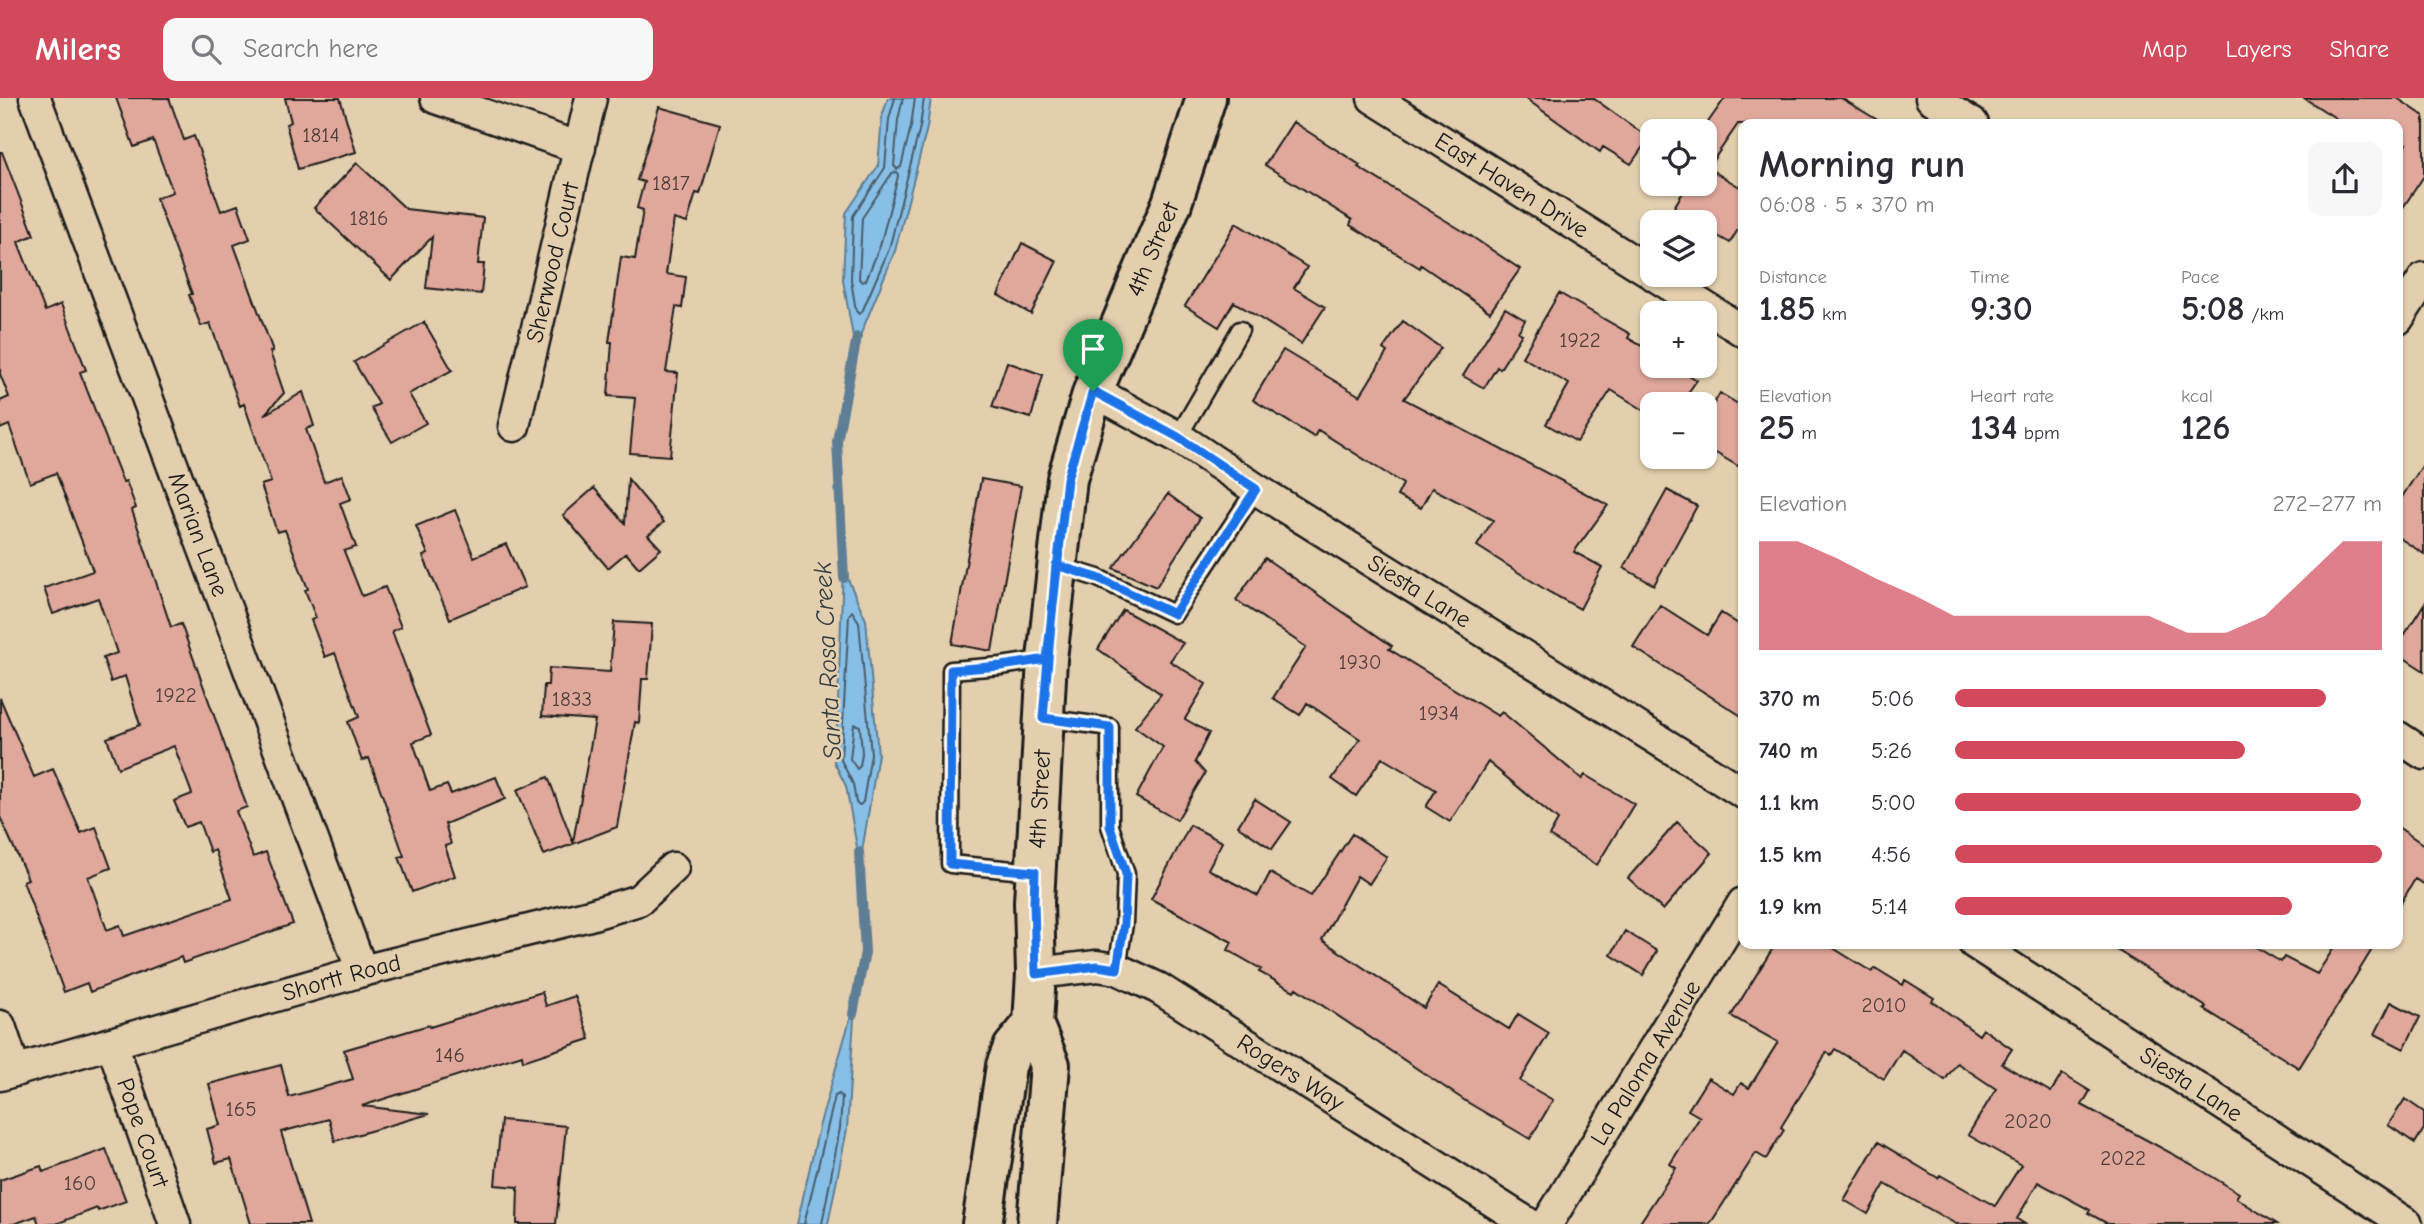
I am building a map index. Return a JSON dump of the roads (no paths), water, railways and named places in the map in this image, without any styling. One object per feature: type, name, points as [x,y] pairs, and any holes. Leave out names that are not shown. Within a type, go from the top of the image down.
[{"type":"main road","name":"4th Street","points":[[1037,1224],[1050,1065],[1033,1024],[1036,974],[1035,872],[1047,659],[1067,479],[1093,391],[1172,203],[1206,98]]},
{"type":"main road","points":[[982,1224],[1006,1066],[1013,1048],[1033,1024]]},
{"type":"street","name":"Marian Lane","points":[[34,98],[362,971]]},
{"type":"street","points":[[436,98],[580,148]]},
{"type":"street","name":"Sherwood Court","points":[[514,426],[591,98]]},
{"type":"street","name":"East Haven Drive","points":[[1373,98],[1640,266]]},
{"type":"street","points":[[1931,98],[1965,119]]},
{"type":"street","points":[[2403,311],[2424,278]]},
{"type":"street","name":"East Haven Drive","points":[[1674,287],[1738,328]]},
{"type":"street","name":"Siesta Lane","points":[[1093,391],[1178,437],[1256,489],[1738,790]]},
{"type":"street","points":[[2403,740],[2424,754]]},
{"type":"street","name":"Shortt Road","points":[[8,1073],[362,971],[590,915],[639,900],[673,868]]},
{"type":"street","name":"La Paloma Avenue","points":[[1547,1224],[1738,911]]},
{"type":"street","name":"Siesta Lane","points":[[1983,949],[2407,1224]]},
{"type":"street","name":"Rogers Way","points":[[1036,974],[1097,966],[1117,969],[1158,988],[1528,1224]]},
{"type":"street","points":[[0,1026],[8,1073]]},
{"type":"street","name":"Pope Court","points":[[111,1044],[175,1224]]},
{"type":"lane","points":[[1178,437],[1240,330]]},
{"type":"lane","points":[[1056,565],[1098,578],[1174,614],[1256,489]]},
{"type":"lane","points":[[1035,872],[950,864],[951,670],[1047,659]]},
{"type":"lane","points":[[1043,718],[1110,727],[1110,826],[1126,874],[1124,924],[1117,969]]},
{"type":"water","points":[[888,98],[931,98],[927,128],[895,251],[855,348],[843,280],[846,213],[878,166],[882,117]]},
{"type":"water","points":[[843,568],[866,620],[878,754],[860,864],[846,786],[834,762]]},
{"type":"water","points":[[855,1002],[847,1129],[828,1224],[797,1224],[819,1127]]},
{"type":"waterway","name":"Santa Rosa Creek","points":[[844,578],[837,441],[857,337]]},
{"type":"waterway","name":"Santa Rosa Creek","points":[[853,1014],[865,952],[859,852]]}]
